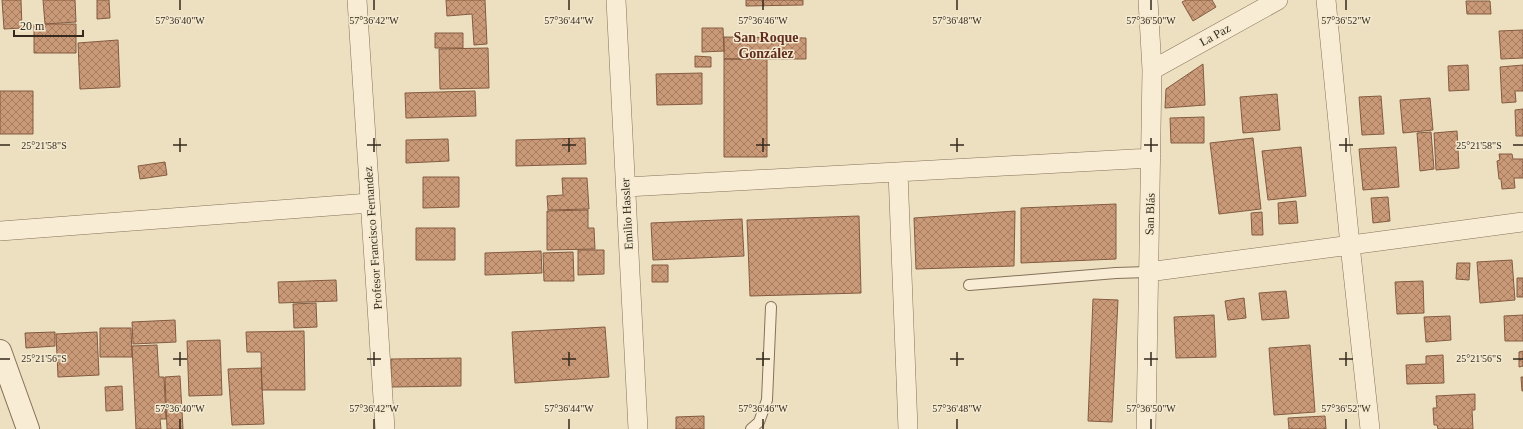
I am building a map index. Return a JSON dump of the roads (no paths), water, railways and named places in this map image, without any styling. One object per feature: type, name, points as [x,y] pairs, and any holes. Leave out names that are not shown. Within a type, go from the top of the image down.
[{"type":"street","name":"Profesor Francisco Fernandez","points":[[357,0],[385,429]]},
{"type":"street","name":"Emilio Hassler","points":[[616,0],[638,429]]},
{"type":"street","name":"San Blás","points":[[1146,429],[1152,70],[1148,0]]},
{"type":"street","name":"La Paz","points":[[1152,70],[1278,0]]},
{"type":"street","points":[[1326,0],[1370,429]]},
{"type":"street","points":[[626,187],[1151,158]]},
{"type":"street","points":[[898,172],[908,429]]},
{"type":"street","points":[[0,231],[370,203]]},
{"type":"street","points":[[1148,272],[1523,222]]},
{"type":"street","points":[[0,351],[28,429]]},
{"type":"lane","points":[[969,285],[1116,273],[1148,272]]},
{"type":"lane","points":[[751,429],[759,422],[767,400],[771,307]]},
{"type":"district","name":"San Roque González","points":[[766,46]]}]
